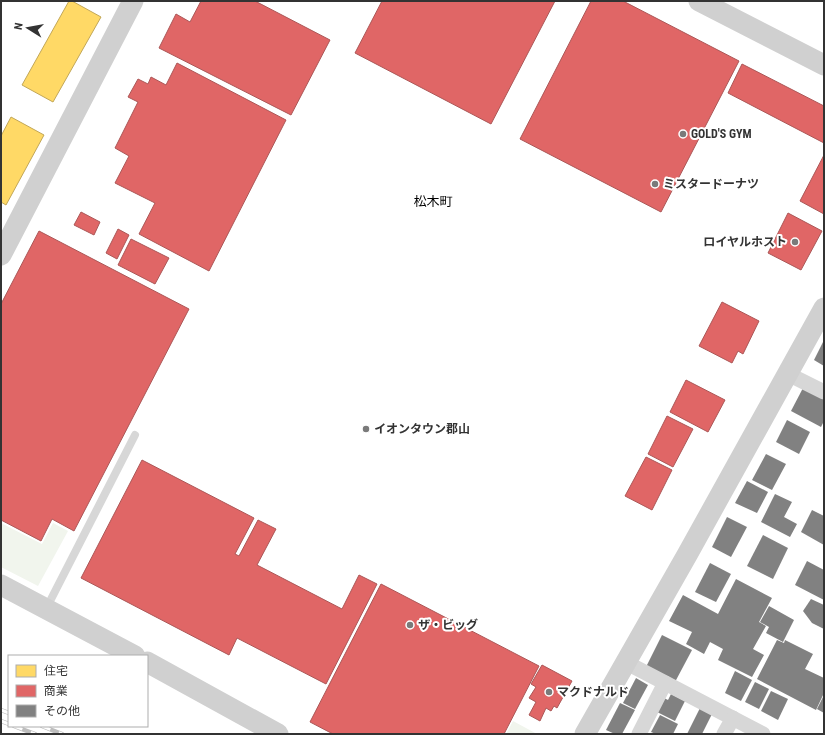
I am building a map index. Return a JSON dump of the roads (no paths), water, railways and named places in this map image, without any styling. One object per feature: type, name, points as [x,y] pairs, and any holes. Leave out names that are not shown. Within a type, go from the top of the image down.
[{"type":"street","points":[[1,255],[7,229],[132,1]]},
{"type":"street","points":[[698,1],[824,65]]},
{"type":"street","points":[[585,734],[687,555],[824,308]]},
{"type":"street","points":[[788,374],[824,392]]},
{"type":"street","points":[[1,585],[133,655]]},
{"type":"street","points":[[625,662],[763,734]]},
{"type":"street","points":[[148,663],[278,734]]},
{"type":"street","points":[[639,734],[664,683]]},
{"type":"street","points":[[724,734],[733,718]]},
{"type":"lane","points":[[46,609],[135,436]]},
{"type":"railway","points":[[1,710],[8,713]]},
{"type":"railway","points":[[1,721],[8,724]]},
{"type":"railway","points":[[17,727],[35,734]]},
{"type":"railway","points":[[44,727],[62,734]]},
{"type":"place","name":"GOLD'S GYM","points":[[683,134]]},
{"type":"place","name":"ミスタードーナツ","points":[[655,184]]},
{"type":"place","name":"ロイヤルホスト","points":[[795,242]]},
{"type":"place","name":"イオンタウン郡山","points":[[366,429]]},
{"type":"place","name":"ザ・ビッグ","points":[[410,625]]},
{"type":"place","name":"マクドナルド","points":[[549,692]]},
{"type":"district","name":"松木町","points":[[433,201]]}]
